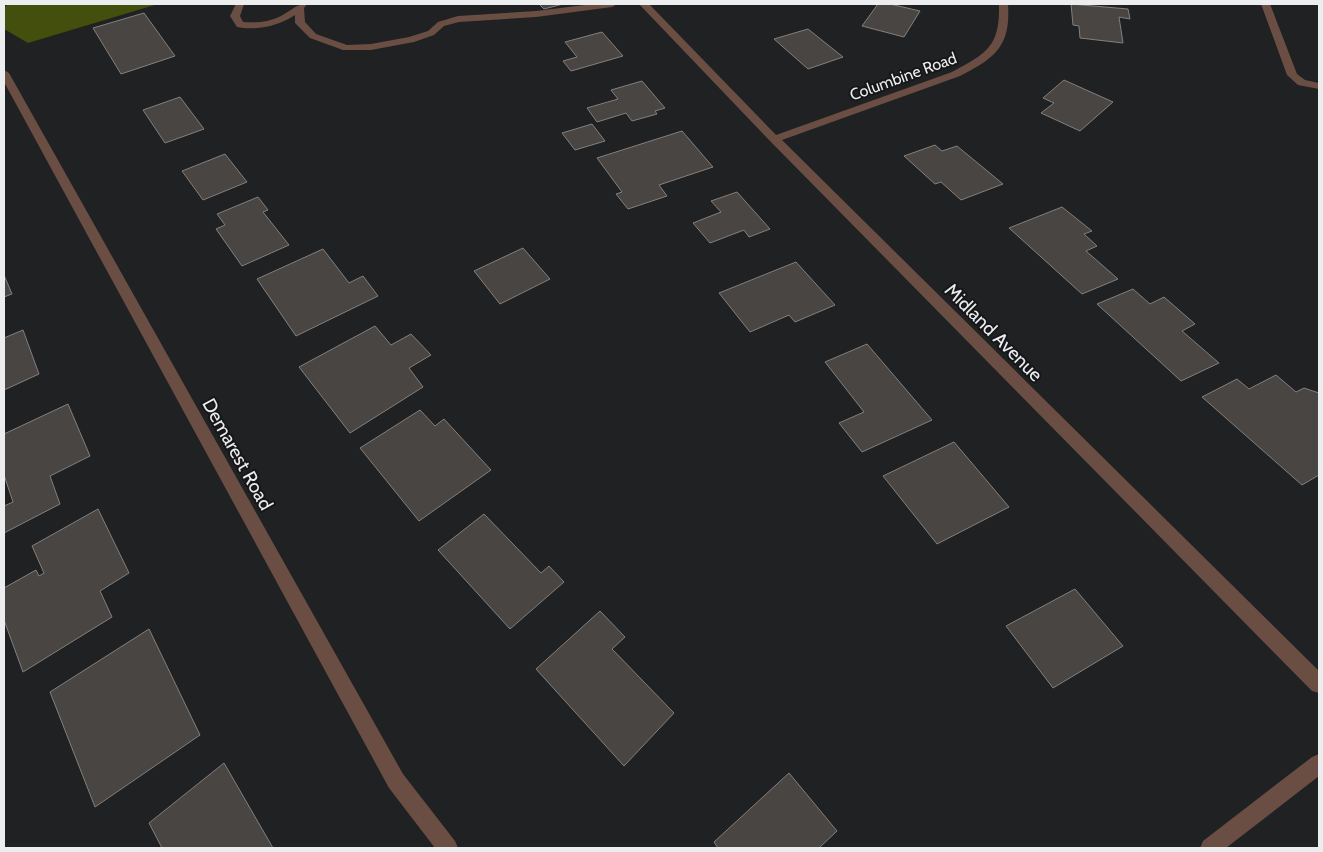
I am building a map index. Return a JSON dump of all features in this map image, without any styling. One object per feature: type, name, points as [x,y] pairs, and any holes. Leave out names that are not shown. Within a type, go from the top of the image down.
[{"type":"street","points":[[240,4],[235,16],[240,25],[258,26],[276,23],[302,6]]},
{"type":"street","points":[[302,6],[300,23],[313,36],[346,48],[393,44],[410,40],[430,33],[441,24],[458,19],[536,14],[612,4]]},
{"type":"street","name":"Midland Avenue","points":[[644,4],[774,139],[1319,684]]},
{"type":"street","name":"Columbine Road","points":[[774,139],[956,74],[980,62],[995,48],[1003,31],[1004,4]]},
{"type":"street","points":[[1265,4],[1292,75],[1302,83],[1319,86]]},
{"type":"street","name":"Demarest Road","points":[[4,73],[396,780],[448,848]]},
{"type":"street","points":[[1210,848],[1319,764]]},
{"type":"green space","points":[[8,4],[158,4],[28,43],[4,29],[4,8]]},
{"type":"building","points":[[539,4],[563,4],[544,9]]},
{"type":"building","points":[[878,4],[890,4],[920,11],[904,37],[862,26]]},
{"type":"building","points":[[1071,4],[1128,9],[1130,19],[1119,17],[1123,43],[1080,38],[1079,26],[1073,25]]},
{"type":"building","points":[[144,13],[175,56],[121,74],[93,28]]},
{"type":"building","points":[[808,29],[843,57],[808,69],[774,39]]},
{"type":"building","points":[[602,32],[623,56],[571,71],[563,61],[577,57],[565,42]]},
{"type":"building","points":[[1064,80],[1113,102],[1080,131],[1041,113],[1054,103],[1043,98]]},
{"type":"building","points":[[642,81],[665,108],[655,111],[657,114],[632,121],[626,113],[597,122],[587,108],[618,99],[611,90]]},
{"type":"building","points":[[180,97],[204,129],[165,143],[143,110]]},
{"type":"building","points":[[592,124],[605,141],[575,150],[562,133]]},
{"type":"building","points":[[682,131],[713,167],[659,185],[667,196],[628,209],[616,194],[622,192],[597,158]]},
{"type":"building","points":[[935,145],[942,151],[957,146],[1003,184],[961,200],[941,182],[935,184],[904,156]]},
{"type":"building","points":[[225,154],[247,182],[203,200],[182,171]]},
{"type":"building","points":[[737,192],[770,229],[749,237],[744,230],[710,243],[693,223],[721,212],[711,201]]},
{"type":"building","points":[[258,197],[268,210],[263,212],[289,245],[242,266],[216,229],[225,225],[217,214]]},
{"type":"building","points":[[1062,207],[1092,231],[1084,234],[1097,246],[1086,251],[1118,279],[1082,294],[1009,228]]},
{"type":"building","points":[[523,248],[550,279],[500,304],[474,271]]},
{"type":"building","points":[[323,249],[349,283],[363,276],[378,296],[296,336],[257,279]]},
{"type":"building","points":[[796,262],[835,305],[795,322],[789,315],[750,332],[719,293]]},
{"type":"building","points":[[4,275],[12,294],[4,297]]},
{"type":"building","points":[[1133,289],[1150,304],[1164,297],[1195,324],[1182,331],[1219,363],[1181,381],[1097,304]]},
{"type":"building","points":[[375,326],[391,345],[411,334],[431,355],[409,368],[423,387],[350,433],[299,367]]},
{"type":"building","points":[[23,330],[39,374],[4,390],[4,338]]},
{"type":"building","points":[[867,344],[932,420],[862,452],[839,423],[864,412],[825,362]]},
{"type":"building","points":[[1276,375],[1296,392],[1304,388],[1319,393],[1319,475],[1302,485],[1202,397],[1237,379],[1249,389]]},
{"type":"building","points":[[68,404],[90,456],[50,476],[60,504],[4,533],[4,506],[13,502],[4,475],[4,434]]},
{"type":"building","points":[[420,410],[435,426],[444,419],[491,470],[419,521],[360,448]]},
{"type":"building","points":[[954,442],[1009,507],[937,544],[883,476]]},
{"type":"building","points":[[98,509],[129,573],[100,591],[112,617],[23,672],[4,620],[4,588],[36,570],[39,576],[44,573],[32,546]]},
{"type":"building","points":[[484,514],[541,573],[549,566],[564,582],[510,629],[438,550]]},
{"type":"building","points":[[1075,589],[1123,646],[1053,688],[1006,626]]},
{"type":"building","points":[[600,611],[625,637],[612,649],[674,713],[624,766],[536,669]]},
{"type":"building","points":[[149,629],[200,735],[95,807],[50,692]]},
{"type":"building","points":[[224,763],[273,848],[162,848],[149,823]]},
{"type":"building","points":[[789,773],[837,831],[819,848],[718,848],[714,842]]}]
